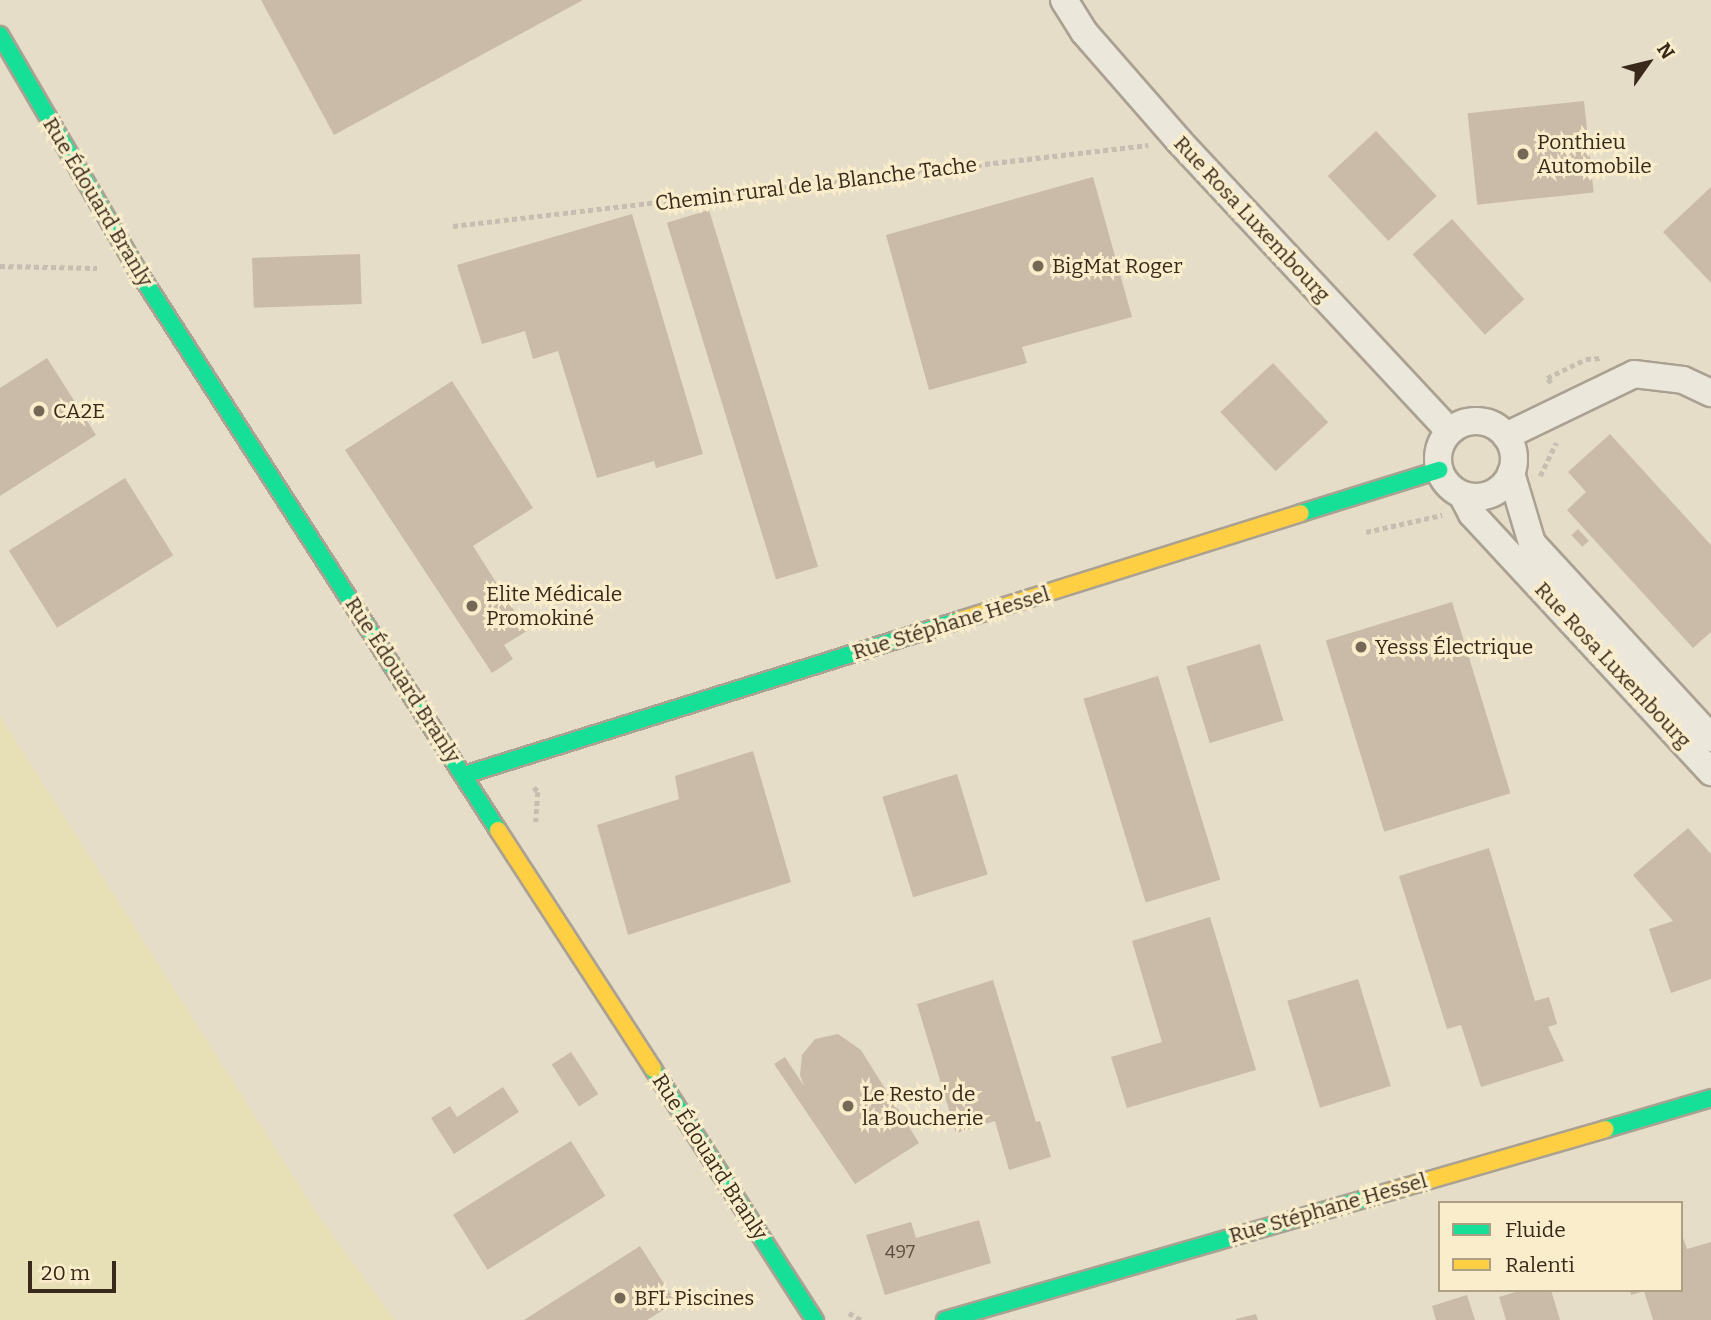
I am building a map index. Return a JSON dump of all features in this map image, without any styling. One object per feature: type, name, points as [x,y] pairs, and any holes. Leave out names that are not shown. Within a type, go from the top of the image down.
[{"type":"street","name":"Rue Rosa Luxembourg","points":[[1064,0],[1084,32],[1179,141],[1449,431]]},
{"type":"street","name":"Rue Édouard Branly","points":[[0,35],[136,268],[815,1320]]},
{"type":"street","points":[[1506,436],[1634,374],[1683,380],[1711,393]]},
{"type":"street","points":[[1473,421],[1497,427],[1506,436],[1512,448],[1511,473],[1495,492],[1462,495],[1439,470],[1438,449],[1449,431],[1473,421]]},
{"type":"street","name":"Rue Stéphane Hessel","points":[[464,775],[1439,470]]},
{"type":"street","name":"Rue Rosa Luxembourg","points":[[1511,473],[1532,543],[1711,738]]},
{"type":"street","name":"Rue Rosa Luxembourg","points":[[1462,495],[1472,514],[1711,772]]},
{"type":"street","name":"Rue Stéphane Hessel","points":[[945,1320],[1711,1098]]},
{"type":"path","name":"Chemin rural de la Blanche Tache","points":[[453,226],[1179,141]]},
{"type":"path","points":[[0,266],[136,268]]},
{"type":"path","points":[[1541,485],[1540,474],[1551,450],[1574,420],[1565,408]]},
{"type":"path","points":[[1354,535],[1407,519],[1443,514],[1454,521]]},
{"type":"path","points":[[538,792],[546,783]]},
{"type":"shaded area","points":[[0,716],[320,1218],[395,1320],[0,1320]]},
{"type":"building","points":[[261,0],[583,0],[334,135]]},
{"type":"building","points":[[1584,101],[1594,192],[1477,205],[1468,113]]},
{"type":"building","points":[[1376,131],[1437,196],[1388,241],[1328,176]]},
{"type":"building","points":[[1093,177],[1132,317],[1022,347],[1027,363],[929,390],[886,235]]},
{"type":"building","points":[[1711,187],[1711,283],[1663,232]]},
{"type":"building","points":[[709,210],[818,567],[776,580],[667,223]]},
{"type":"building","points":[[632,214],[703,454],[656,468],[654,461],[597,478],[558,351],[533,359],[525,331],[482,344],[457,265]]},
{"type":"building","points":[[1452,219],[1524,299],[1485,335],[1413,254]]},
{"type":"building","points":[[360,254],[362,304],[254,308],[252,258]]},
{"type":"building","points":[[47,358],[96,435],[0,496],[0,388]]},
{"type":"building","points":[[1273,363],[1328,422],[1276,471],[1220,412]]},
{"type":"building","points":[[452,381],[533,508],[473,546],[527,631],[504,645],[513,659],[492,673],[345,450]]},
{"type":"building","points":[[1610,434],[1711,545],[1711,632],[1693,648],[1567,510],[1586,492],[1568,472]]},
{"type":"building","points":[[125,478],[173,555],[57,628],[9,551]]},
{"type":"building","points":[[1578,529],[1589,541],[1582,547],[1571,535]]},
{"type":"building","points":[[1452,602],[1510,793],[1384,832],[1326,641]]},
{"type":"building","points":[[1260,644],[1283,721],[1210,743],[1186,667]]},
{"type":"building","points":[[1158,676],[1220,880],[1146,902],[1083,699]]},
{"type":"building","points":[[753,751],[791,882],[628,935],[597,825],[679,799],[675,776]]},
{"type":"building","points":[[957,774],[988,874],[913,897],[882,797]]},
{"type":"building","points":[[1688,828],[1711,854],[1711,979],[1671,993],[1649,929],[1673,921],[1633,875]]},
{"type":"building","points":[[1489,848],[1535,1001],[1549,997],[1557,1024],[1548,1027],[1564,1061],[1481,1087],[1461,1025],[1447,1029],[1399,876]]},
{"type":"building","points":[[1210,917],[1256,1070],[1127,1108],[1111,1057],[1162,1042],[1132,941]]},
{"type":"building","points":[[1358,979],[1391,1086],[1320,1108],[1287,1001]]},
{"type":"building","points":[[993,980],[1036,1122],[1040,1121],[1051,1157],[1009,1170],[995,1121],[956,1133],[917,1004]]},
{"type":"building","points":[[838,1034],[861,1050],[919,1143],[855,1184],[774,1064],[785,1057],[804,1086],[800,1075],[802,1055],[815,1039]]},
{"type":"building","points":[[571,1052],[598,1094],[579,1106],[552,1065]]},
{"type":"building","points":[[503,1087],[519,1112],[454,1154],[431,1118],[450,1106],[457,1117]]},
{"type":"building","points":[[571,1141],[605,1196],[488,1270],[453,1215]]},
{"type":"building","points":[[979,1220],[991,1263],[885,1295],[866,1235],[911,1222],[916,1238]]},
{"type":"building","points":[[1683,1238],[1687,1249],[1711,1242],[1711,1320],[1653,1320],[1644,1292],[1683,1292]]},
{"type":"building","points":[[640,1246],[676,1302],[647,1320],[524,1320]]},
{"type":"building","points":[[1515,1292],[1552,1292],[1560,1320],[1506,1320],[1499,1297]]},
{"type":"building","points":[[1467,1295],[1475,1320],[1436,1320],[1432,1306]]},
{"type":"building","points":[[1256,1314],[1258,1320],[1236,1320],[1236,1319]]},
{"type":"traffic: fast","points":[[0,35],[136,268],[498,830]]},
{"type":"traffic: fast","points":[[1301,513],[1439,470]]},
{"type":"traffic: fast","points":[[464,775],[960,620]]},
{"type":"traffic: fast","points":[[653,1069],[815,1320]]},
{"type":"traffic: fast","points":[[1606,1129],[1711,1098]]},
{"type":"traffic: fast","points":[[945,1320],[1374,1196]]},
{"type":"traffic: slow","points":[[960,620],[1301,513]]},
{"type":"traffic: slow","points":[[498,830],[653,1069]]},
{"type":"traffic: slow","points":[[1374,1196],[1606,1129]]},
{"type":"place","name":"Ponthieu Automobile","points":[[1523,154]]},
{"type":"place","name":"BigMat Roger","points":[[1038,266]]},
{"type":"place","name":"CA2E","points":[[39,411]]},
{"type":"place","name":"Elite Médicale Promokiné","points":[[472,606]]},
{"type":"place","name":"Yesss Électrique","points":[[1361,647]]},
{"type":"place","name":"Le Resto' de la Boucherie","points":[[848,1106]]},
{"type":"place","name":"BFL Piscines","points":[[620,1298]]}]
